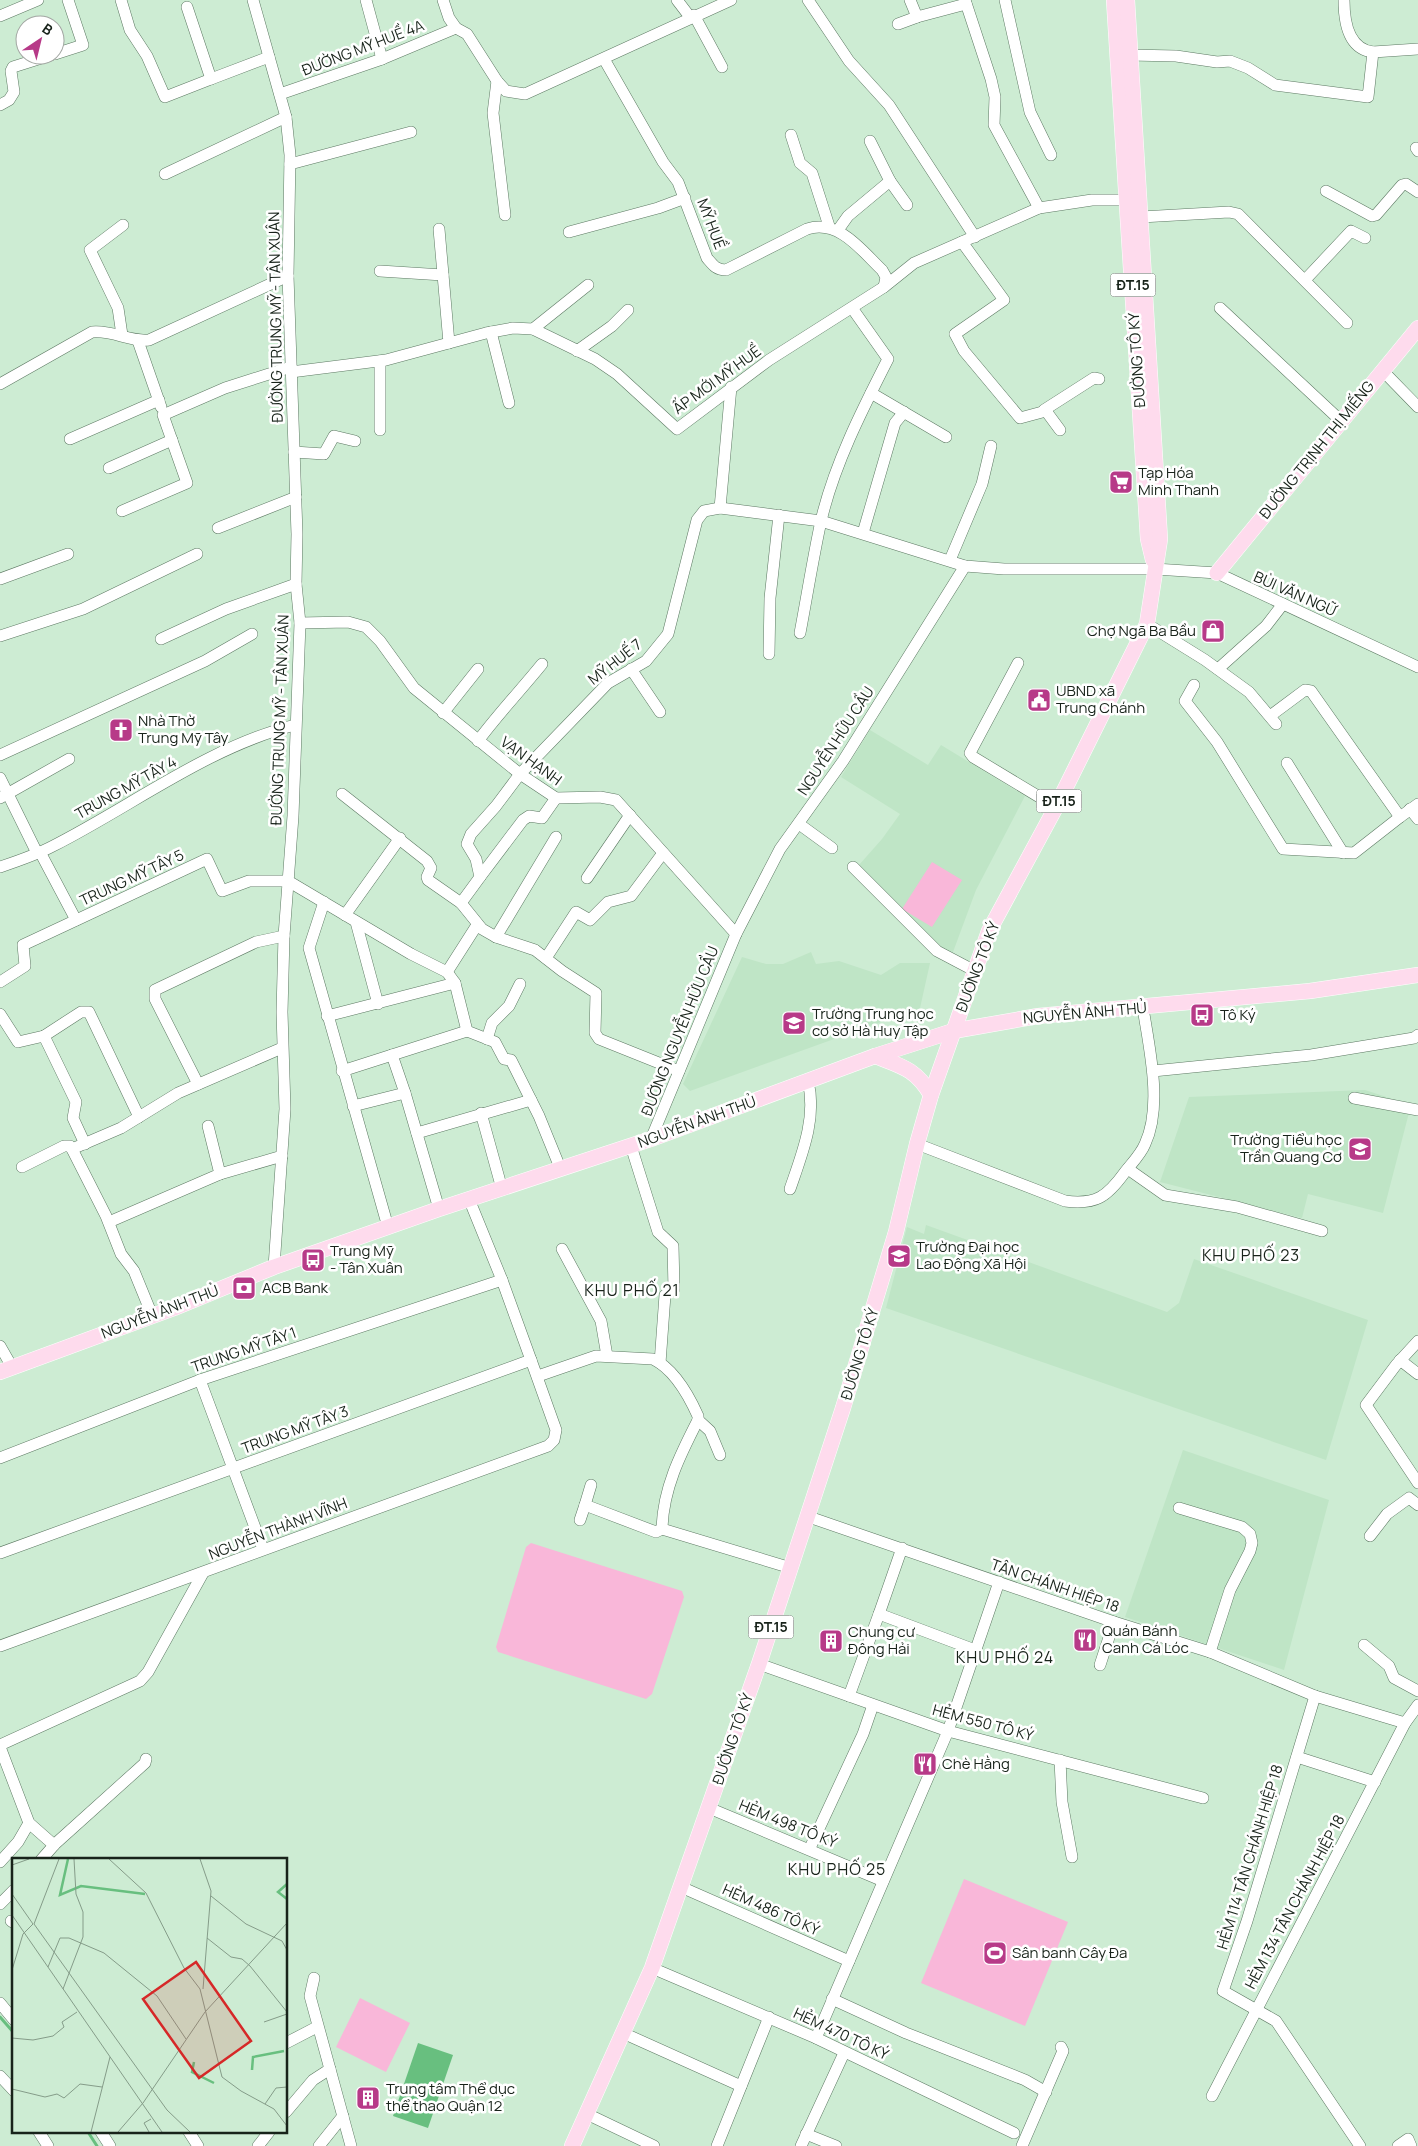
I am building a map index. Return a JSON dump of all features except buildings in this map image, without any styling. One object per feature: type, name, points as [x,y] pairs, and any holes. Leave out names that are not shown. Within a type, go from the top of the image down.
[{"type":"main road","name":"ĐƯỜNG TÔ KÝ","points":[[1114,0],[1148,539],[1155,569]]},
{"type":"main road","name":"ĐƯỜNG TÔ KÝ","points":[[572,2146],[652,1968],[759,1664],[809,1516],[896,1232],[916,1144],[931,1095],[990,931],[1056,807],[1147,624],[1160,539],[1127,0]]},
{"type":"main road","name":"ĐƯỜNG TRỊNH THỊ MIẾNG","points":[[1217,573],[1418,328]]},
{"type":"main road","name":"NGUYỄN ẢNH THỦ","points":[[6,1370],[152,1316],[274,1266],[388,1226],[631,1146],[875,1056],[953,1031],[1038,1016],[1143,1008],[1310,991],[1418,975]]},
{"type":"main road","points":[[875,1056],[894,1062],[919,1076],[931,1095]]},
{"type":"street","points":[[0,16],[38,0]]},
{"type":"street","points":[[65,51],[83,46],[68,0]]},
{"type":"street","points":[[121,0],[130,30],[147,56],[163,96],[168,96],[269,57]]},
{"type":"street","name":"ĐƯỜNG TRUNG MỸ - TÂN XUÂN","points":[[253,0],[286,117],[290,164],[288,276],[296,497],[296,584],[300,623],[293,816],[284,936],[282,1048],[285,1109],[274,1266]]},
{"type":"street","points":[[366,0],[382,59]]},
{"type":"street","points":[[443,0],[449,18],[456,28],[467,34],[497,81],[506,91],[525,94],[604,59],[692,16],[731,0]]},
{"type":"street","points":[[677,0],[692,16],[722,67]]},
{"type":"street","points":[[808,0],[849,61],[889,105],[975,236]]},
{"type":"street","points":[[910,0],[917,17]]},
{"type":"street","points":[[1005,0],[1030,112],[1051,155]]},
{"type":"street","points":[[1344,0],[1344,19],[1355,44],[1362,50],[1373,52],[1418,49]]},
{"type":"street","points":[[898,24],[966,2],[991,79],[994,97],[994,126],[1039,208]]},
{"type":"street","points":[[187,7],[211,79]]},
{"type":"street","name":"ĐƯỜNG MỸ HUỀ 4A","points":[[280,94],[382,59],[456,28]]},
{"type":"street","points":[[1130,56],[1176,56],[1216,62],[1230,61],[1248,68],[1275,85],[1373,98],[1373,52]]},
{"type":"street","name":"MỸ HUỀ","points":[[604,59],[685,198],[707,258],[718,270],[726,270],[737,265],[807,229],[817,226],[834,228]]},
{"type":"street","points":[[0,105],[9,100],[14,92],[11,71],[13,67],[19,65]]},
{"type":"street","points":[[497,81],[493,113],[505,215]]},
{"type":"street","points":[[165,174],[286,117]]},
{"type":"street","points":[[290,164],[411,132]]},
{"type":"street","points":[[791,135],[800,163],[812,172],[834,228],[882,270],[886,277],[884,286]]},
{"type":"street","points":[[870,141],[890,181],[907,205]]},
{"type":"street","points":[[834,228],[890,181]]},
{"type":"street","points":[[1326,191],[1372,216],[1376,215],[1402,185],[1406,184],[1418,192]]},
{"type":"street","points":[[569,232],[658,208],[685,198]]},
{"type":"street","name":"ẤP MỚI MỸ HUỀ","points":[[163,416],[224,388],[291,370],[380,361],[513,328],[533,329],[617,374],[677,429],[731,387],[852,308],[914,264],[1039,208],[1092,200],[1127,200]]},
{"type":"street","points":[[1141,216],[1229,212],[1238,214],[1347,323]]},
{"type":"street","points":[[122,335],[118,308],[90,250],[123,225]]},
{"type":"street","points":[[439,230],[449,343]]},
{"type":"street","points":[[1305,280],[1351,231],[1364,238]]},
{"type":"street","points":[[962,242],[1004,300],[956,334],[964,351],[1020,418],[1044,410],[1094,378],[1099,379]]},
{"type":"street","points":[[380,271],[443,275]]},
{"type":"street","points":[[0,384],[92,332],[107,331],[138,341],[149,340],[288,276]]},
{"type":"street","points":[[533,329],[588,285]]},
{"type":"street","points":[[800,633],[821,521],[843,458],[888,359],[852,308]]},
{"type":"street","points":[[1220,308],[1341,421]]},
{"type":"street","points":[[577,351],[612,326],[628,310]]},
{"type":"street","points":[[491,332],[509,403]]},
{"type":"street","points":[[122,511],[187,483],[138,341]]},
{"type":"street","points":[[380,361],[380,430]]},
{"type":"street","points":[[1383,371],[1418,407]]},
{"type":"street","points":[[720,508],[731,387]]},
{"type":"street","points":[[871,393],[946,437]]},
{"type":"street","points":[[70,439],[159,400]]},
{"type":"street","points":[[1044,410],[1060,430]]},
{"type":"street","points":[[863,533],[895,422],[904,412]]},
{"type":"street","points":[[294,452],[324,454],[334,436],[355,441]]},
{"type":"street","points":[[109,468],[172,440]]},
{"type":"street","points":[[950,560],[982,484],[991,446]]},
{"type":"street","points":[[218,528],[296,497]]},
{"type":"street","name":"BÙI VĂN NGỮ","points":[[720,508],[821,521],[950,560],[964,566],[1004,569],[1155,569],[1217,573],[1418,667]]},
{"type":"street","name":"MỸ HUẾ 7","points":[[480,877],[476,858],[467,844],[471,834],[496,806],[520,774],[608,683],[646,661],[668,634],[697,520],[704,511],[720,508]]},
{"type":"street","points":[[769,654],[770,598],[779,515]]},
{"type":"street","points":[[0,579],[68,554]]},
{"type":"street","points":[[0,636],[83,609],[197,554]]},
{"type":"street","name":"NGUYỄN HỮU CẦU","points":[[736,934],[780,849],[843,761],[964,566]]},
{"type":"street","points":[[160,640],[226,609],[296,584]]},
{"type":"street","points":[[1218,669],[1266,626],[1282,604]]},
{"type":"street","name":"VẠN HẠNH","points":[[300,623],[348,622],[366,627],[380,641],[414,688],[520,774],[556,798],[612,798],[622,804],[736,934]]},
{"type":"street","points":[[1147,624],[1218,669],[1254,697],[1273,720],[1305,690],[1310,691],[1400,817]]},
{"type":"street","points":[[0,755],[205,661],[252,634]]},
{"type":"street","points":[[1018,663],[970,753],[972,757],[1056,807]]},
{"type":"street","points":[[478,741],[542,664]]},
{"type":"street","points":[[443,713],[478,669]]},
{"type":"street","points":[[632,669],[660,712]]},
{"type":"street","points":[[1194,684],[1185,701],[1217,742],[1283,849],[1354,853],[1414,806],[1418,819]]},
{"type":"street","name":"TRUNG MỸ TÂY 4","points":[[0,868],[52,847],[160,784],[267,732],[295,725]]},
{"type":"street","points":[[4,796],[69,759]]},
{"type":"street","points":[[1286,763],[1343,853]]},
{"type":"street","points":[[0,778],[4,796],[76,920]]},
{"type":"street","points":[[342,794],[400,838],[430,865],[428,880],[461,903],[477,924],[496,937],[526,946],[596,993],[594,1032],[599,1039],[679,1071]]},
{"type":"street","points":[[461,903],[523,820],[529,816],[542,818],[556,798]]},
{"type":"street","points":[[587,878],[630,815]]},
{"type":"street","points":[[799,824],[832,848]]},
{"type":"street","points":[[496,937],[556,837]]},
{"type":"street","points":[[346,915],[400,838]]},
{"type":"street","points":[[546,958],[576,912],[590,920],[608,902],[631,896],[663,853]]},
{"type":"street","name":"TRUNG MỸ TÂY 5","points":[[0,982],[25,966],[23,945],[207,860],[222,891],[249,881],[288,881]]},
{"type":"street","points":[[853,867],[937,952],[975,971]]},
{"type":"street","points":[[288,881],[356,922],[447,972],[455,983],[467,1031]]},
{"type":"street","points":[[324,902],[309,948],[342,1071],[388,1226]]},
{"type":"street","points":[[356,922],[378,1004]]},
{"type":"street","points":[[447,972],[477,924]]},
{"type":"street","name":"ĐƯỜNG NGUYỄN HỮU CẦU","points":[[651,1139],[736,934]]},
{"type":"street","points":[[198,1084],[155,999],[155,990],[256,942],[284,936]]},
{"type":"street","points":[[327,1016],[455,983]]},
{"type":"street","points":[[487,1039],[492,1023],[509,1006],[520,984]]},
{"type":"street","points":[[916,1144],[1065,1201],[1082,1203],[1104,1197],[1146,1144],[1154,1106],[1153,1071],[1143,1008]]},
{"type":"street","points":[[0,1014],[18,1042],[44,1036],[81,1012],[89,1012],[139,1117]]},
{"type":"street","points":[[342,1071],[467,1031],[495,1042],[504,1059],[511,1060],[561,1170]]},
{"type":"street","points":[[1153,1071],[1311,1055],[1414,1038],[1418,1035]]},
{"type":"street","points":[[44,1036],[76,1102],[73,1118],[85,1144]]},
{"type":"street","points":[[72,1150],[121,1128],[178,1093],[282,1048]]},
{"type":"street","points":[[392,1055],[439,1209]]},
{"type":"street","points":[[790,1189],[809,1123],[812,1097],[808,1081]]},
{"type":"street","points":[[353,1106],[405,1093]]},
{"type":"street","points":[[1354,1098],[1418,1110]]},
{"type":"street","points":[[417,1133],[481,1112],[530,1100]]},
{"type":"street","points":[[481,1112],[502,1189]]},
{"type":"street","points":[[208,1126],[220,1174]]},
{"type":"street","points":[[22,1168],[64,1146],[70,1146],[109,1222],[120,1251],[132,1268],[152,1316]]},
{"type":"street","points":[[631,1146],[658,1232],[673,1246],[675,1282],[674,1289],[665,1295],[660,1363]]},
{"type":"street","points":[[109,1222],[220,1174],[282,1156]]},
{"type":"street","points":[[1128,1169],[1165,1195],[1237,1207],[1322,1231]]},
{"type":"street","points":[[469,1199],[538,1376],[596,1356],[653,1360],[660,1363],[682,1390],[696,1411],[698,1420],[710,1431],[720,1455]]},
{"type":"street","points":[[562,1249],[601,1321],[607,1356]]},
{"type":"street","name":"TRUNG MỸ TÂY 1","points":[[0,1458],[200,1380],[502,1280]]},
{"type":"street","points":[[1418,1341],[1400,1360],[1366,1405],[1418,1483]]},
{"type":"street","points":[[0,1346],[6,1370]]},
{"type":"street","name":"TRUNG MỸ TÂY 3","points":[[0,1553],[531,1360]]},
{"type":"street","points":[[1400,1360],[1418,1374]]},
{"type":"street","name":"NGUYỄN THÀNH VĨNH","points":[[0,1646],[548,1446],[554,1440],[556,1430],[538,1376]]},
{"type":"street","points":[[200,1380],[263,1549]]},
{"type":"street","points":[[662,1529],[663,1510],[679,1454],[698,1420]]},
{"type":"street","points":[[580,1520],[591,1485]]},
{"type":"street","points":[[1370,1536],[1387,1514],[1409,1498],[1418,1505]]},
{"type":"street","points":[[585,1505],[656,1532],[662,1529],[791,1568]]},
{"type":"street","points":[[1179,1508],[1242,1527],[1250,1534],[1252,1543],[1250,1551],[1230,1590],[1210,1652]]},
{"type":"street","name":"TÂN CHÁNH HIỆP 18","points":[[809,1516],[1114,1622],[1210,1652],[1315,1696],[1405,1723]]},
{"type":"street","points":[[849,1696],[902,1548]]},
{"type":"street","points":[[54,1845],[28,1823],[0,1746],[140,1681],[148,1672],[203,1573]]},
{"type":"street","points":[[816,2038],[948,1731],[999,1582]]},
{"type":"street","points":[[879,1614],[975,1650]]},
{"type":"street","points":[[1100,1665],[1114,1622]]},
{"type":"street","points":[[1364,1645],[1389,1666],[1394,1678],[1418,1691]]},
{"type":"street","name":"HẺM 550 TÔ KÝ","points":[[759,1664],[948,1731],[1203,1798]]},
{"type":"street","name":"HẺM 114 TÂN CHÁNH HIỆP 18","points":[[1257,2008],[1223,1991],[1247,1921],[1315,1696]]},
{"type":"street","points":[[810,1848],[863,1734],[873,1704]]},
{"type":"street","name":"HẺM 134 TÂN CHÁNH HIỆP 18","points":[[1212,2096],[1405,1723],[1418,1706]]},
{"type":"street","points":[[1297,1757],[1375,1782]]},
{"type":"street","points":[[43,1858],[54,1845],[145,1763],[146,1759]]},
{"type":"street","points":[[1060,1760],[1062,1802],[1072,1857]]},
{"type":"street","name":"HẺM 498 TÔ KÝ","points":[[709,1808],[810,1848],[883,1881]]},
{"type":"street","points":[[0,1862],[18,1842],[28,1823]]},
{"type":"street","name":"HẺM 486 TÔ KÝ","points":[[681,1887],[849,1960]]},
{"type":"street","points":[[0,1904],[12,1892]]},
{"type":"street","name":"HẺM 470 TÔ KÝ","points":[[652,1968],[816,2038],[1014,2133]]},
{"type":"street","points":[[314,1978],[310,1996],[351,2146]]},
{"type":"street","points":[[832,1999],[906,2033],[1025,2080],[1046,2092]]},
{"type":"street","points":[[0,2003],[12,2018]]},
{"type":"street","points":[[1257,2008],[1276,2021],[1360,2146]]},
{"type":"street","points":[[717,2146],[769,2018]]},
{"type":"street","points":[[288,2042],[317,2027]]},
{"type":"street","points":[[623,2033],[742,2086]]},
{"type":"street","points":[[1022,2146],[1063,2051],[1061,2047]]},
{"type":"street","points":[[801,2146],[844,2052]]},
{"type":"street","points":[[288,2110],[313,2080],[330,2069]]},
{"type":"street","points":[[0,2076],[12,2089]]},
{"type":"street","points":[[587,2114],[654,2146]]},
{"type":"street","points":[[320,2146],[343,2116]]},
{"type":"street","points":[[40,2134],[48,2146]]},
{"type":"street","points":[[102,2134],[110,2146]]},
{"type":"street","points":[[190,2134],[198,2146]]},
{"type":"street","points":[[258,2146],[267,2134]]},
{"type":"street","points":[[806,2134],[836,2146]]},
{"type":"street","points":[[1398,2146],[1408,2139],[1411,2146]]},
{"type":"shaded area","points":[[870,730],[928,765],[941,745],[1025,796],[976,890],[953,952],[941,949],[859,865],[882,839],[900,814],[841,777]]},
{"type":"shaded area","points":[[932,862],[962,880],[932,927],[902,909]]},
{"type":"shaded area","name":"Trường Trung học cơ sở Hà Huy Tập","points":[[811,952],[816,964],[839,961],[881,975],[900,963],[930,963],[920,1008],[690,1091],[683,1084],[742,957],[766,964],[783,964]]},
{"type":"shaded area","points":[[1365,1090],[1411,1105],[1383,1213],[1308,1194],[1302,1218],[1160,1182],[1189,1097]]},
{"type":"shaded area","points":[[926,1225],[1167,1312],[1179,1303],[1194,1259],[1368,1320],[1326,1460],[886,1308],[907,1227],[924,1234]]},
{"type":"shaded area","points":[[1183,1450],[1329,1500],[1284,1670],[1125,1617]]},
{"type":"shaded area","points":[[531,1543],[682,1591],[684,1597],[652,1694],[646,1699],[498,1652],[496,1647],[526,1547]]},
{"type":"shaded area","name":"Sân banh Cây Đa","points":[[964,1879],[1068,1922],[1025,2026],[921,1983]]},
{"type":"shaded area","points":[[360,1998],[410,2023],[386,2072],[336,2047]]},
{"type":"shaded area","points":[[418,2043],[453,2055],[428,2128],[393,2116]]},
{"type":"waterway","points":[[0,2017],[12,2031]]},
{"type":"waterway","points":[[89,2134],[97,2146]]},
{"type":"place","name":"Tạp Hóa Minh Thanh","points":[[1121,482]]},
{"type":"place","name":"Chợ Ngã Ba Bầu","points":[[1213,631]]},
{"type":"place","name":"UBND xã Trung Chánh","points":[[1039,700]]},
{"type":"place","name":"Nhà Thờ Trung Mỹ Tây","points":[[121,730]]},
{"type":"place","name":"Tô Ký","points":[[1202,1015]]},
{"type":"place","name":"Trường Trung học cơ sở Hà Huy Tập","points":[[794,1023]]},
{"type":"place","name":"Trường Tiểu học Trần Quang Cơ","points":[[1360,1149]]},
{"type":"place","name":"Trường Đại học Lao Động Xã Hội","points":[[899,1256]]},
{"type":"place","name":"Trung Mỹ - Tân Xuân","points":[[313,1260]]},
{"type":"place","name":"ACB Bank","points":[[244,1288]]},
{"type":"place","name":"Quán Bánh Canh Cá Lóc","points":[[1085,1640]]},
{"type":"place","name":"Chung cư Đông Hải","points":[[831,1641]]},
{"type":"place","name":"Chè Hằng","points":[[925,1764]]},
{"type":"place","name":"Sân banh Cây Đa","points":[[995,1953]]},
{"type":"place","name":"Trung tâm Thể dục thể thao Quận 12","points":[[368,2098]]},
{"type":"district","name":"KHU PHỐ 23","points":[[1251,1255]]},
{"type":"district","name":"KHU PHỐ 21","points":[[632,1290]]},
{"type":"district","name":"KHU PHỐ 24","points":[[1005,1657]]},
{"type":"district","name":"KHU PHỐ 25","points":[[837,1869]]}]
